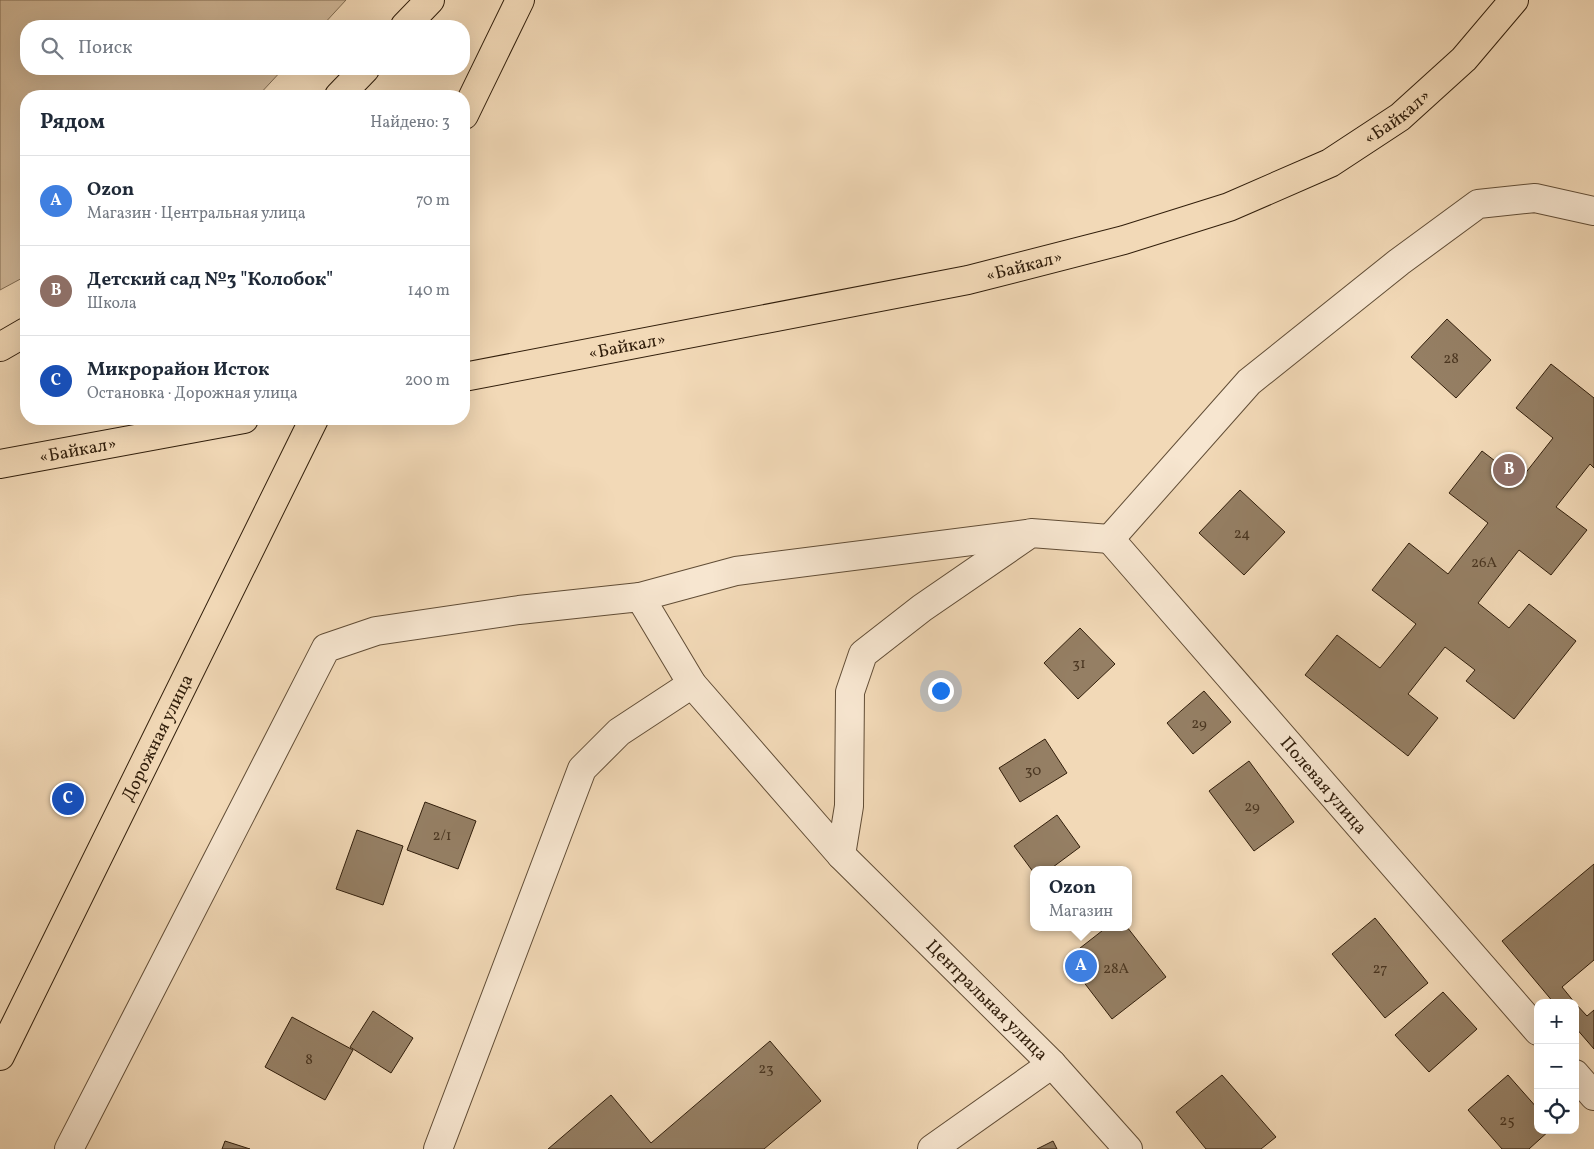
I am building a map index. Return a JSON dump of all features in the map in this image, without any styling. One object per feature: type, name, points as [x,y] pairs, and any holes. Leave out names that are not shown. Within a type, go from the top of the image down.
[{"type":"highway","points":[[411,20],[430,0]]},
{"type":"highway","points":[[470,103],[520,0]]},
{"type":"highway","name":"«Байкал»","points":[[470,376],[968,280],[1124,240],[1229,207],[1330,163],[1400,117],[1464,59],[1514,0]]},
{"type":"highway","points":[[345,90],[359,75]]},
{"type":"highway","points":[[0,347],[20,335]]},
{"type":"highway","name":"«Байкал»","points":[[0,464],[212,425]]},
{"type":"highway","name":"Дорожная улица","points":[[0,1056],[311,425]]},
{"type":"street","points":[[69,1149],[326,648],[376,631],[519,610],[640,597],[736,571],[1031,533],[1110,539],[1249,382],[1399,262],[1478,204],[1535,198],[1594,211]]},
{"type":"street","points":[[841,855],[849,806],[850,692],[863,654],[922,608],[1031,533]]},
{"type":"street","name":"Полевая улица","points":[[1110,539],[1534,1026]]},
{"type":"street","name":"Центральная улица","points":[[640,597],[692,684],[841,855],[1052,1064],[1128,1149]]},
{"type":"street","points":[[438,1149],[582,769],[619,732],[692,684]]},
{"type":"street","points":[[932,1149],[1052,1064]]},
{"type":"street","points":[[1579,1079],[1594,1096]]},
{"type":"shaded area","points":[[0,0],[346,0],[328,20],[20,20],[20,75],[277,75],[264,90],[20,90],[20,279],[0,290]]},
{"type":"building","points":[[1447,319],[1491,360],[1456,398],[1411,357]]},
{"type":"building","points":[[1551,364],[1594,398],[1594,468],[1590,464],[1556,507],[1587,530],[1551,575],[1519,550],[1478,603],[1509,628],[1529,604],[1576,641],[1514,719],[1466,681],[1475,670],[1445,647],[1408,694],[1438,718],[1408,756],[1305,675],[1337,635],[1380,668],[1416,624],[1372,590],[1409,543],[1448,574],[1488,523],[1449,493],[1482,451],[1520,480],[1553,438],[1516,408]]},
{"type":"building","points":[[1240,490],[1285,532],[1244,575],[1199,533]]},
{"type":"building","points":[[1080,628],[1115,664],[1078,699],[1044,663]]},
{"type":"building","points":[[1204,691],[1231,722],[1193,754],[1167,723]]},
{"type":"building","points":[[1045,739],[1067,773],[1020,802],[999,768]]},
{"type":"building","points":[[1249,761],[1294,822],[1254,851],[1209,791]]},
{"type":"building","points":[[425,802],[476,821],[458,869],[407,850]]},
{"type":"building","points":[[1057,815],[1080,847],[1054,866],[1030,866],[1030,868],[1014,846]]},
{"type":"building","points":[[357,830],[403,846],[383,905],[336,889]]},
{"type":"building","points":[[1594,864],[1594,960],[1562,987],[1572,999],[1551,999],[1502,941]]},
{"type":"building","points":[[1375,918],[1428,983],[1385,1018],[1332,954]]},
{"type":"building","points":[[1102,931],[1130,931],[1166,977],[1112,1019],[1066,959]]},
{"type":"building","points":[[1443,992],[1477,1029],[1429,1072],[1395,1035]]},
{"type":"building","points":[[1579,1007],[1587,1016],[1594,1010],[1594,1049],[1579,1032]]},
{"type":"building","points":[[373,1011],[413,1038],[391,1073],[350,1047]]},
{"type":"building","points":[[292,1017],[353,1050],[325,1100],[265,1067]]},
{"type":"building","points":[[770,1041],[821,1101],[764,1149],[548,1149],[611,1095],[651,1143]]},
{"type":"building","points":[[1222,1075],[1276,1137],[1261,1149],[1206,1149],[1176,1112]]},
{"type":"building","points":[[1508,1075],[1534,1104],[1534,1134],[1546,1134],[1529,1149],[1502,1149],[1468,1110]]},
{"type":"building","points":[[225,1141],[250,1149],[222,1149]]},
{"type":"building","points":[[1053,1141],[1057,1149],[1037,1149]]},
{"type":"place","name":"Детский сад №3 \"Колобок\"","points":[[1509,470]]},
{"type":"place","name":"Микрорайон Исток","points":[[68,799]]},
{"type":"place","name":"Ozon","points":[[1081,966]]}]
